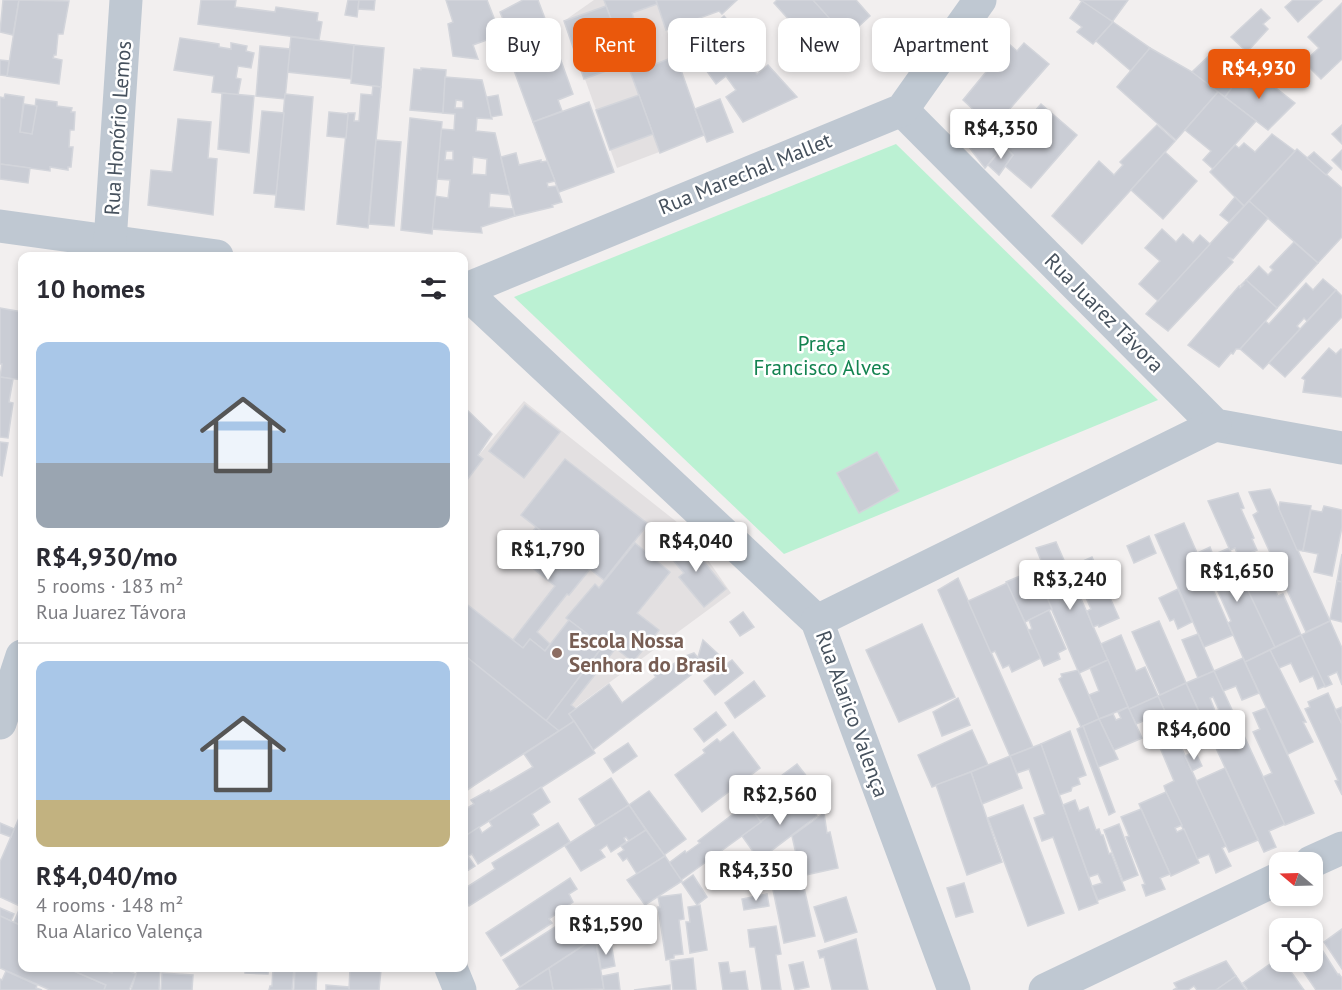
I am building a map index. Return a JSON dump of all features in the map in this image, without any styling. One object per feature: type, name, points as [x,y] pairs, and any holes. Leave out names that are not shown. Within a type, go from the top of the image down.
[{"type":"street","name":"Rua Honório Lemos","points":[[109,249],[126,0]]},
{"type":"street","points":[[902,110],[980,0]]},
{"type":"street","name":"Rua Marechal Mallet","points":[[468,289],[902,110]]},
{"type":"street","name":"Rua Juarez Távora","points":[[902,110],[1215,425]]},
{"type":"street","points":[[0,226],[109,249],[155,252]]},
{"type":"street","name":"Rua Alarico Valença","points":[[468,295],[817,621],[954,990]]},
{"type":"street","points":[[817,621],[1215,425],[1342,448]]},
{"type":"street","points":[[0,723],[18,668]]},
{"type":"street","points":[[1323,857],[1342,848]]},
{"type":"street","points":[[1045,990],[1269,883]]},
{"type":"street","points":[[453,972],[460,990]]},
{"type":"shaded area","points":[[594,0],[656,0],[668,34],[668,72],[682,72],[704,135],[617,168],[582,72],[656,72],[656,18],[573,18],[573,46],[564,21]]},
{"type":"shaded area","name":"Escola Nossa Senhora do Brasil","points":[[524,401],[687,530],[731,593],[568,713],[468,791],[468,468]]},
{"type":"green space","name":"Praça Francisco Alves","points":[[896,144],[1158,400],[784,554],[514,297]]},
{"type":"building","points":[[3,0],[19,0],[13,35],[0,32]]},
{"type":"building","points":[[19,0],[69,1],[63,34],[58,34],[56,55],[53,58],[62,60],[59,84],[7,76]]},
{"type":"building","points":[[201,0],[236,0],[235,7],[275,12],[276,7],[318,13],[317,21],[322,22],[319,40],[198,24]]},
{"type":"building","points":[[348,0],[359,0],[357,17],[345,15]]},
{"type":"building","points":[[359,0],[375,0],[374,10],[358,9]]},
{"type":"building","points":[[446,0],[487,0],[494,18],[486,18],[486,40],[473,45],[478,59],[453,56],[448,24],[453,22]]},
{"type":"building","points":[[523,0],[538,0],[545,18],[503,18],[500,12]]},
{"type":"building","points":[[604,0],[656,0],[657,4],[632,13],[634,18],[611,18]]},
{"type":"building","points":[[656,0],[737,0],[722,14],[719,11],[699,18],[668,18],[668,29],[666,30]]},
{"type":"building","points":[[777,0],[813,0],[830,18],[787,18],[774,3]]},
{"type":"building","points":[[813,0],[856,0],[870,16],[860,25],[860,18],[829,18]]},
{"type":"building","points":[[1080,0],[1128,0],[1112,22]]},
{"type":"building","points":[[1293,0],[1322,0],[1298,22],[1285,7]]},
{"type":"building","points":[[1082,1],[1113,22],[1093,44],[1077,32],[1082,27],[1070,18]]},
{"type":"building","points":[[1342,3],[1342,59],[1321,79],[1304,62],[1319,48],[1308,37]]},
{"type":"building","points":[[606,6],[611,18],[573,18],[573,47],[564,21]]},
{"type":"building","points":[[1261,9],[1270,18],[1263,24],[1268,29],[1247,52],[1231,37]]},
{"type":"building","points":[[1113,22],[1150,48],[1131,71],[1096,41]]},
{"type":"building","points":[[291,37],[354,45],[351,79],[287,72]]},
{"type":"building","points":[[180,38],[219,44],[219,47],[231,49],[231,43],[247,46],[246,51],[254,53],[251,68],[238,66],[236,78],[241,79],[238,95],[212,92],[214,76],[174,70]]},
{"type":"building","points":[[1024,43],[1049,64],[1007,112],[1022,125],[985,168],[969,147],[991,126],[963,100],[986,72],[1010,72],[1010,45],[1017,51]]},
{"type":"building","points":[[354,45],[384,48],[381,87],[351,83]]},
{"type":"building","points":[[260,46],[290,49],[285,99],[256,96]]},
{"type":"building","points":[[1150,48],[1194,73],[1218,92],[1176,140],[1117,87]]},
{"type":"building","points":[[1213,52],[1224,60],[1218,68],[1225,74],[1232,65],[1243,73],[1225,97],[1192,72]]},
{"type":"building","points":[[668,59],[668,72],[682,72],[704,135],[660,153],[630,72],[656,72],[656,64]]},
{"type":"building","points":[[0,60],[9,61],[7,76],[0,75]]},
{"type":"building","points":[[561,61],[573,94],[558,100],[562,111],[533,122],[515,72],[561,72]]},
{"type":"building","points":[[768,65],[797,97],[743,122],[726,97],[736,90],[726,76],[716,84],[707,72],[755,72],[757,74],[766,72]]},
{"type":"building","points":[[421,68],[446,70],[443,113],[410,110],[414,69],[421,70]]},
{"type":"building","points":[[1254,71],[1295,103],[1268,130],[1225,97],[1242,74],[1247,78]]},
{"type":"building","points":[[582,72],[603,72],[584,79]]},
{"type":"building","points":[[445,77],[482,80],[492,119],[477,118],[476,131],[495,133],[510,195],[490,193],[489,207],[513,209],[515,216],[481,227],[482,233],[432,229],[435,196],[448,198],[450,180],[437,179],[441,129],[454,130],[455,114],[443,113]],"holes":[[[456,100],[463,101],[463,108],[455,108]],[[446,151],[453,151],[453,160],[445,160]],[[473,157],[487,159],[486,175],[472,174]]]},
{"type":"building","points":[[373,86],[381,87],[368,228],[337,224],[348,113],[355,113],[354,121],[359,121],[361,94],[372,95]]},
{"type":"building","points":[[1218,92],[1256,121],[1213,169],[1203,160],[1211,151],[1185,130]]},
{"type":"building","points":[[222,93],[254,96],[249,153],[218,149]]},
{"type":"building","points":[[5,94],[24,97],[20,132],[32,134],[36,99],[57,102],[57,106],[72,108],[71,112],[75,112],[74,130],[70,130],[69,147],[73,147],[71,167],[68,167],[68,170],[50,167],[50,171],[0,164],[0,97],[4,98]]},
{"type":"building","points":[[285,94],[313,97],[304,210],[275,207]]},
{"type":"building","points":[[498,95],[502,115],[491,117],[487,97]]},
{"type":"building","points":[[639,95],[653,134],[610,150],[596,110]]},
{"type":"building","points":[[720,99],[733,132],[707,142],[695,109]]},
{"type":"building","points":[[589,102],[614,172],[559,192],[533,122]]},
{"type":"building","points":[[24,104],[37,106],[32,134],[20,132]]},
{"type":"building","points":[[1041,104],[1077,135],[1031,188],[1004,165],[1013,155],[1004,146]]},
{"type":"building","points":[[262,111],[284,113],[276,195],[254,193]]},
{"type":"building","points":[[329,112],[348,114],[346,138],[327,136]]},
{"type":"building","points":[[410,118],[442,122],[432,234],[401,230]]},
{"type":"building","points":[[178,119],[211,122],[208,158],[217,159],[213,215],[148,205],[151,170],[172,172]]},
{"type":"building","points":[[1157,125],[1175,141],[1082,244],[1052,216],[1099,161],[1114,175],[1123,165],[1120,162]]},
{"type":"building","points":[[1342,125],[1342,144],[1332,134]]},
{"type":"building","points":[[1272,134],[1295,151],[1244,206],[1210,172],[1235,145],[1239,148],[1244,143],[1255,152]]},
{"type":"building","points":[[376,140],[401,142],[394,226],[369,224]]},
{"type":"building","points":[[1004,146],[1013,155],[999,175],[988,165]]},
{"type":"building","points":[[1297,149],[1342,188],[1342,237],[1318,263],[1249,201]]},
{"type":"building","points":[[1342,150],[1342,170],[1332,160]]},
{"type":"building","points":[[1165,152],[1197,181],[1163,219],[1131,190]]},
{"type":"building","points":[[1314,152],[1332,168],[1326,175],[1307,158]]},
{"type":"building","points":[[516,153],[519,165],[541,160],[541,162],[547,161],[555,181],[547,183],[548,187],[556,186],[562,202],[552,205],[553,207],[515,216],[501,157]]},
{"type":"building","points":[[0,164],[30,168],[28,183],[0,179]]},
{"type":"building","points":[[1235,197],[1244,206],[1229,222],[1220,215]]},
{"type":"building","points":[[1249,201],[1268,218],[1233,259],[1229,258],[1233,262],[1168,331],[1146,314]]},
{"type":"building","points":[[1162,229],[1176,242],[1183,234],[1193,243],[1200,235],[1210,244],[1158,301],[1139,284],[1160,261],[1145,248]]},
{"type":"building","points":[[1294,242],[1318,263],[1277,308],[1246,280],[1259,266],[1268,275],[1273,270],[1270,267]]},
{"type":"building","points":[[1323,279],[1336,290],[1307,321],[1304,318],[1297,326],[1300,329],[1263,369],[1240,349],[1265,321],[1269,324],[1306,283],[1313,290]]},
{"type":"building","points":[[1246,280],[1277,308],[1240,349],[1231,353],[1219,367],[1188,345]]},
{"type":"building","points":[[1336,290],[1342,296],[1342,317],[1285,377],[1269,363]]},
{"type":"building","points":[[0,308],[18,311],[18,379],[0,377],[2,364],[0,364]]},
{"type":"building","points":[[1329,348],[1336,354],[1342,350],[1342,397],[1303,392],[1305,380],[1302,378]]},
{"type":"building","points":[[0,377],[13,379],[9,402],[13,403],[8,438],[0,437]]},
{"type":"building","points":[[525,405],[560,432],[524,478],[489,451]]},
{"type":"building","points":[[468,411],[492,434],[478,455],[483,459],[468,479]]},
{"type":"building","points":[[0,442],[8,443],[2,476],[0,475]]},
{"type":"building","points":[[877,452],[899,491],[859,513],[837,473]]},
{"type":"building","points":[[565,459],[648,524],[604,580],[521,515]]},
{"type":"building","points":[[1270,489],[1330,621],[1306,632],[1253,515],[1258,512],[1249,492]]},
{"type":"building","points":[[1238,493],[1244,508],[1241,509],[1257,550],[1239,558],[1235,548],[1230,550],[1208,501]]},
{"type":"building","points":[[1280,502],[1311,506],[1303,551],[1297,550],[1279,509]]},
{"type":"building","points":[[1324,506],[1342,510],[1342,527],[1332,576],[1314,572],[1318,554],[1303,551],[1311,510],[1322,512]]},
{"type":"building","points":[[1184,523],[1233,635],[1204,647],[1155,535]]},
{"type":"building","points":[[536,527],[590,569],[537,632],[550,644],[545,651],[530,639],[523,648],[513,640],[555,586],[515,554]]},
{"type":"building","points":[[1149,536],[1156,553],[1134,563],[1127,546]]},
{"type":"building","points":[[685,538],[726,589],[704,607],[679,577],[684,573],[667,553]]},
{"type":"building","points":[[1056,542],[1108,660],[1079,673],[1042,587],[1050,583],[1036,548]]},
{"type":"building","points":[[635,543],[670,572],[637,613],[659,630],[633,662],[607,641],[603,646],[566,618],[595,584],[599,588]]},
{"type":"building","points":[[1210,547],[1213,555],[1229,548],[1275,647],[1245,662],[1228,623],[1231,621],[1197,553]]},
{"type":"building","points":[[1342,554],[1342,582],[1337,581]]},
{"type":"building","points":[[1092,557],[1119,618],[1099,627],[1098,625],[1093,627],[1087,611],[1091,609],[1072,566]]},
{"type":"building","points":[[1267,571],[1278,596],[1283,594],[1301,635],[1275,647],[1244,582]]},
{"type":"building","points":[[1020,576],[1024,586],[1039,579],[1052,609],[1025,622],[1006,582]]},
{"type":"building","points":[[958,578],[1033,747],[1010,756],[938,590]]},
{"type":"building","points":[[1337,581],[1342,582],[1342,622],[1330,619]]},
{"type":"building","points":[[1007,583],[1041,658],[1012,672],[1009,665],[1003,668],[995,651],[991,653],[968,601]]},
{"type":"building","points":[[1178,589],[1192,622],[1178,629],[1174,619],[1170,621],[1159,598]]},
{"type":"building","points":[[468,605],[523,648],[530,639],[545,651],[569,620],[603,646],[546,721],[468,658]]},
{"type":"building","points":[[1049,610],[1066,649],[1058,653],[1060,659],[1044,666],[1028,630],[1032,629],[1029,620]]},
{"type":"building","points":[[743,612],[754,627],[740,636],[730,622]]},
{"type":"building","points":[[1159,621],[1186,683],[1160,695],[1132,632]]},
{"type":"building","points":[[1330,621],[1342,648],[1342,685],[1337,672],[1328,676],[1332,684],[1325,687],[1301,635]]},
{"type":"building","points":[[922,624],[955,697],[899,722],[866,650]]},
{"type":"building","points":[[1198,634],[1214,671],[1198,678],[1182,640]]},
{"type":"building","points":[[1121,635],[1136,671],[1145,667],[1158,696],[1129,709],[1101,644]]},
{"type":"building","points":[[1301,635],[1325,686],[1318,689],[1313,676],[1300,682],[1291,663],[1279,668],[1270,650]]},
{"type":"building","points":[[703,640],[718,654],[704,665],[698,657]]},
{"type":"building","points":[[607,641],[616,648],[571,705],[576,709],[569,714],[574,721],[559,731],[546,721]]},
{"type":"building","points":[[1270,650],[1306,722],[1303,722],[1313,742],[1288,754],[1245,662]]},
{"type":"building","points":[[694,653],[704,665],[593,750],[569,714],[609,684],[622,703],[656,677],[648,667],[657,660],[665,670],[683,657]]},
{"type":"building","points":[[468,658],[559,731],[468,789]]},
{"type":"building","points":[[1243,658],[1259,693],[1242,700],[1236,686],[1223,691],[1214,671]]},
{"type":"building","points":[[732,660],[743,673],[715,695],[704,681]]},
{"type":"building","points":[[1108,660],[1128,707],[1099,719],[1089,695],[1099,691],[1090,668]]},
{"type":"building","points":[[1078,670],[1099,719],[1081,727],[1059,679],[1062,677],[1061,674]]},
{"type":"building","points":[[1214,671],[1285,824],[1269,831],[1276,847],[1264,852],[1186,683]],"holes":[[[1213,697],[1219,710],[1215,711],[1210,698]]]},
{"type":"building","points":[[754,681],[765,696],[735,718],[725,703]]},
{"type":"building","points":[[1186,683],[1199,712],[1171,725],[1158,696]]},
{"type":"building","points":[[1328,693],[1342,724],[1342,795],[1335,781],[1338,780],[1305,709],[1310,707],[1308,702]]},
{"type":"building","points":[[1158,696],[1226,846],[1222,848],[1231,866],[1216,873],[1209,854],[1197,859],[1166,792],[1164,786],[1174,781],[1148,719],[1136,724],[1129,709]]},
{"type":"building","points":[[958,698],[970,725],[942,736],[933,712]]},
{"type":"building","points":[[1128,707],[1142,738],[1114,750],[1099,719],[1113,714],[1116,720],[1121,718],[1118,712]]},
{"type":"building","points":[[1342,707],[1342,724],[1335,710]]},
{"type":"building","points":[[1266,708],[1314,813],[1285,825],[1263,777],[1272,773],[1253,732],[1260,729],[1253,713]]},
{"type":"building","points":[[716,712],[726,725],[704,742],[694,729]]},
{"type":"building","points":[[1099,719],[1118,759],[1098,767],[1083,726]]},
{"type":"building","points":[[574,721],[595,753],[468,834],[468,808],[474,804],[471,800],[489,790],[490,792],[533,767],[524,754]]},
{"type":"building","points":[[1083,726],[1115,812],[1109,815],[1077,729]]},
{"type":"building","points":[[972,730],[988,765],[932,787],[918,755]]},
{"type":"building","points":[[1070,731],[1086,775],[1078,778],[1080,784],[1072,787],[1071,791],[1059,795],[1041,744]]},
{"type":"building","points":[[733,732],[760,768],[702,812],[675,775],[705,753],[703,750],[717,739],[720,742]]},
{"type":"building","points":[[628,743],[637,756],[613,773],[604,759]]},
{"type":"building","points":[[1041,744],[1098,903],[1079,910],[1053,837],[1042,841],[1034,818],[1045,814],[1029,769],[1017,773],[1010,756]]},
{"type":"building","points":[[1195,751],[1202,766],[1192,771],[1185,756]]},
{"type":"building","points":[[1010,756],[1022,788],[982,804],[971,772]]},
{"type":"building","points":[[797,764],[812,783],[782,805],[777,800],[774,802],[779,808],[761,822],[746,802]]},
{"type":"building","points":[[1225,768],[1258,840],[1229,852],[1196,781]]},
{"type":"building","points":[[971,772],[1002,862],[967,875],[936,785]]},
{"type":"building","points":[[611,778],[629,805],[596,826],[579,799]]},
{"type":"building","points":[[541,787],[550,802],[532,814],[539,825],[478,864],[472,854],[468,856],[468,834],[479,827],[482,833],[492,826],[489,821]]},
{"type":"building","points":[[649,791],[686,839],[664,855],[629,805]]},
{"type":"building","points":[[800,792],[817,816],[759,860],[742,836]]},
{"type":"building","points":[[1166,792],[1182,825],[1175,828],[1177,832],[1184,829],[1199,863],[1171,876],[1139,804]]},
{"type":"building","points":[[1075,800],[1079,811],[1088,807],[1096,830],[1099,829],[1103,835],[1125,890],[1098,900],[1092,886],[1102,883],[1098,874],[1089,877],[1063,805]]},
{"type":"building","points":[[746,801],[761,822],[681,880],[669,863],[700,843],[698,841],[737,811],[735,808]]},
{"type":"building","points":[[629,805],[646,830],[629,841],[626,837],[624,838],[626,842],[611,852],[607,845],[600,850],[605,857],[581,871],[565,846]]},
{"type":"building","points":[[1023,805],[1064,913],[1028,926],[988,818]]},
{"type":"building","points":[[1141,809],[1170,874],[1160,878],[1165,889],[1146,896],[1142,885],[1145,884],[1126,837],[1129,836],[1121,817]]},
{"type":"building","points":[[824,813],[827,833],[830,832],[838,868],[801,876],[792,836]]},
{"type":"building","points":[[18,820],[18,905],[0,897],[0,862]]},
{"type":"building","points":[[0,823],[14,829],[11,837],[0,833]]},
{"type":"building","points":[[558,823],[570,842],[469,906],[468,886],[495,869],[492,863]]},
{"type":"building","points":[[1119,824],[1138,875],[1123,881],[1104,830]]},
{"type":"building","points":[[646,830],[665,856],[637,874],[627,858],[623,861],[618,854],[624,850],[621,846]]},
{"type":"building","points":[[468,856],[475,866],[468,870]]},
{"type":"building","points":[[665,856],[682,881],[645,905],[627,880]]},
{"type":"building","points":[[693,875],[707,897],[697,905],[682,883]]},
{"type":"building","points":[[570,878],[577,889],[569,894],[573,902],[549,919],[552,923],[501,956],[486,933]]},
{"type":"building","points":[[802,879],[815,936],[784,943],[772,885]]},
{"type":"building","points":[[964,883],[973,912],[956,917],[947,888]]},
{"type":"building","points":[[681,894],[684,919],[679,920],[683,954],[674,955],[674,958],[666,960],[658,897]]},
{"type":"building","points":[[767,894],[769,906],[744,910],[742,899]]},
{"type":"building","points":[[846,897],[857,932],[825,942],[814,907]]},
{"type":"building","points":[[700,905],[707,950],[690,953],[686,922],[690,922],[688,907]]},
{"type":"building","points":[[0,908],[14,914],[11,921],[0,916]]},
{"type":"building","points":[[18,912],[18,924],[14,922]]},
{"type":"building","points":[[577,913],[593,939],[520,987],[503,960]]},
{"type":"building","points":[[0,916],[18,924],[18,972],[76,972],[106,985],[104,990],[50,990],[0,968]]},
{"type":"building","points":[[776,926],[781,954],[776,955],[781,990],[762,990],[755,947],[750,947],[748,930]]},
{"type":"building","points":[[1342,929],[1342,969],[1324,942]]},
{"type":"building","points":[[595,938],[604,989],[553,990],[549,968]]},
{"type":"building","points":[[856,939],[868,990],[832,990],[824,957],[820,958],[818,951]]},
{"type":"building","points":[[611,943],[615,966],[601,969],[597,945]]},
{"type":"building","points":[[1323,951],[1342,978],[1342,990],[1316,990],[1304,972],[1323,972]]},
{"type":"building","points":[[693,958],[696,990],[673,990],[670,961]]},
{"type":"building","points":[[1226,961],[1236,976],[1216,990],[1197,990],[1194,986],[1188,990],[1173,990],[1177,988],[1174,983]]},
{"type":"building","points":[[728,962],[730,973],[745,971],[748,990],[723,990],[719,963]]},
{"type":"building","points":[[803,962],[809,987],[795,990],[789,965]]},
{"type":"building","points":[[1269,965],[1269,972],[1291,972],[1304,990],[1248,990],[1243,983]]},
{"type":"building","points":[[549,968],[553,990],[516,990],[520,987]]},
{"type":"building","points":[[6,971],[37,985],[36,988],[42,990],[0,990],[0,979],[2,980]]},
{"type":"building","points":[[76,972],[131,972],[136,974],[129,990],[104,990],[106,985]]},
{"type":"building","points":[[137,972],[160,972],[159,990],[131,990]]},
{"type":"building","points":[[245,972],[268,972],[268,974]]},
{"type":"building","points":[[273,972],[294,972],[292,990],[269,990],[272,986]]},
{"type":"building","points":[[295,972],[317,972],[316,990],[294,990]]},
{"type":"building","points":[[350,972],[381,972],[379,990],[349,990]]},
{"type":"building","points":[[162,973],[193,975],[192,990],[161,990]]},
{"type":"building","points":[[618,973],[620,990],[604,990],[602,976]]},
{"type":"building","points":[[1236,976],[1246,990],[1216,990]]},
{"type":"building","points":[[326,985],[349,987],[349,990],[326,990]]},
{"type":"building","points":[[670,985],[670,990],[634,990]]},
{"type":"place","name":"Escola Nossa Senhora do Brasil","points":[[557,653]]}]
